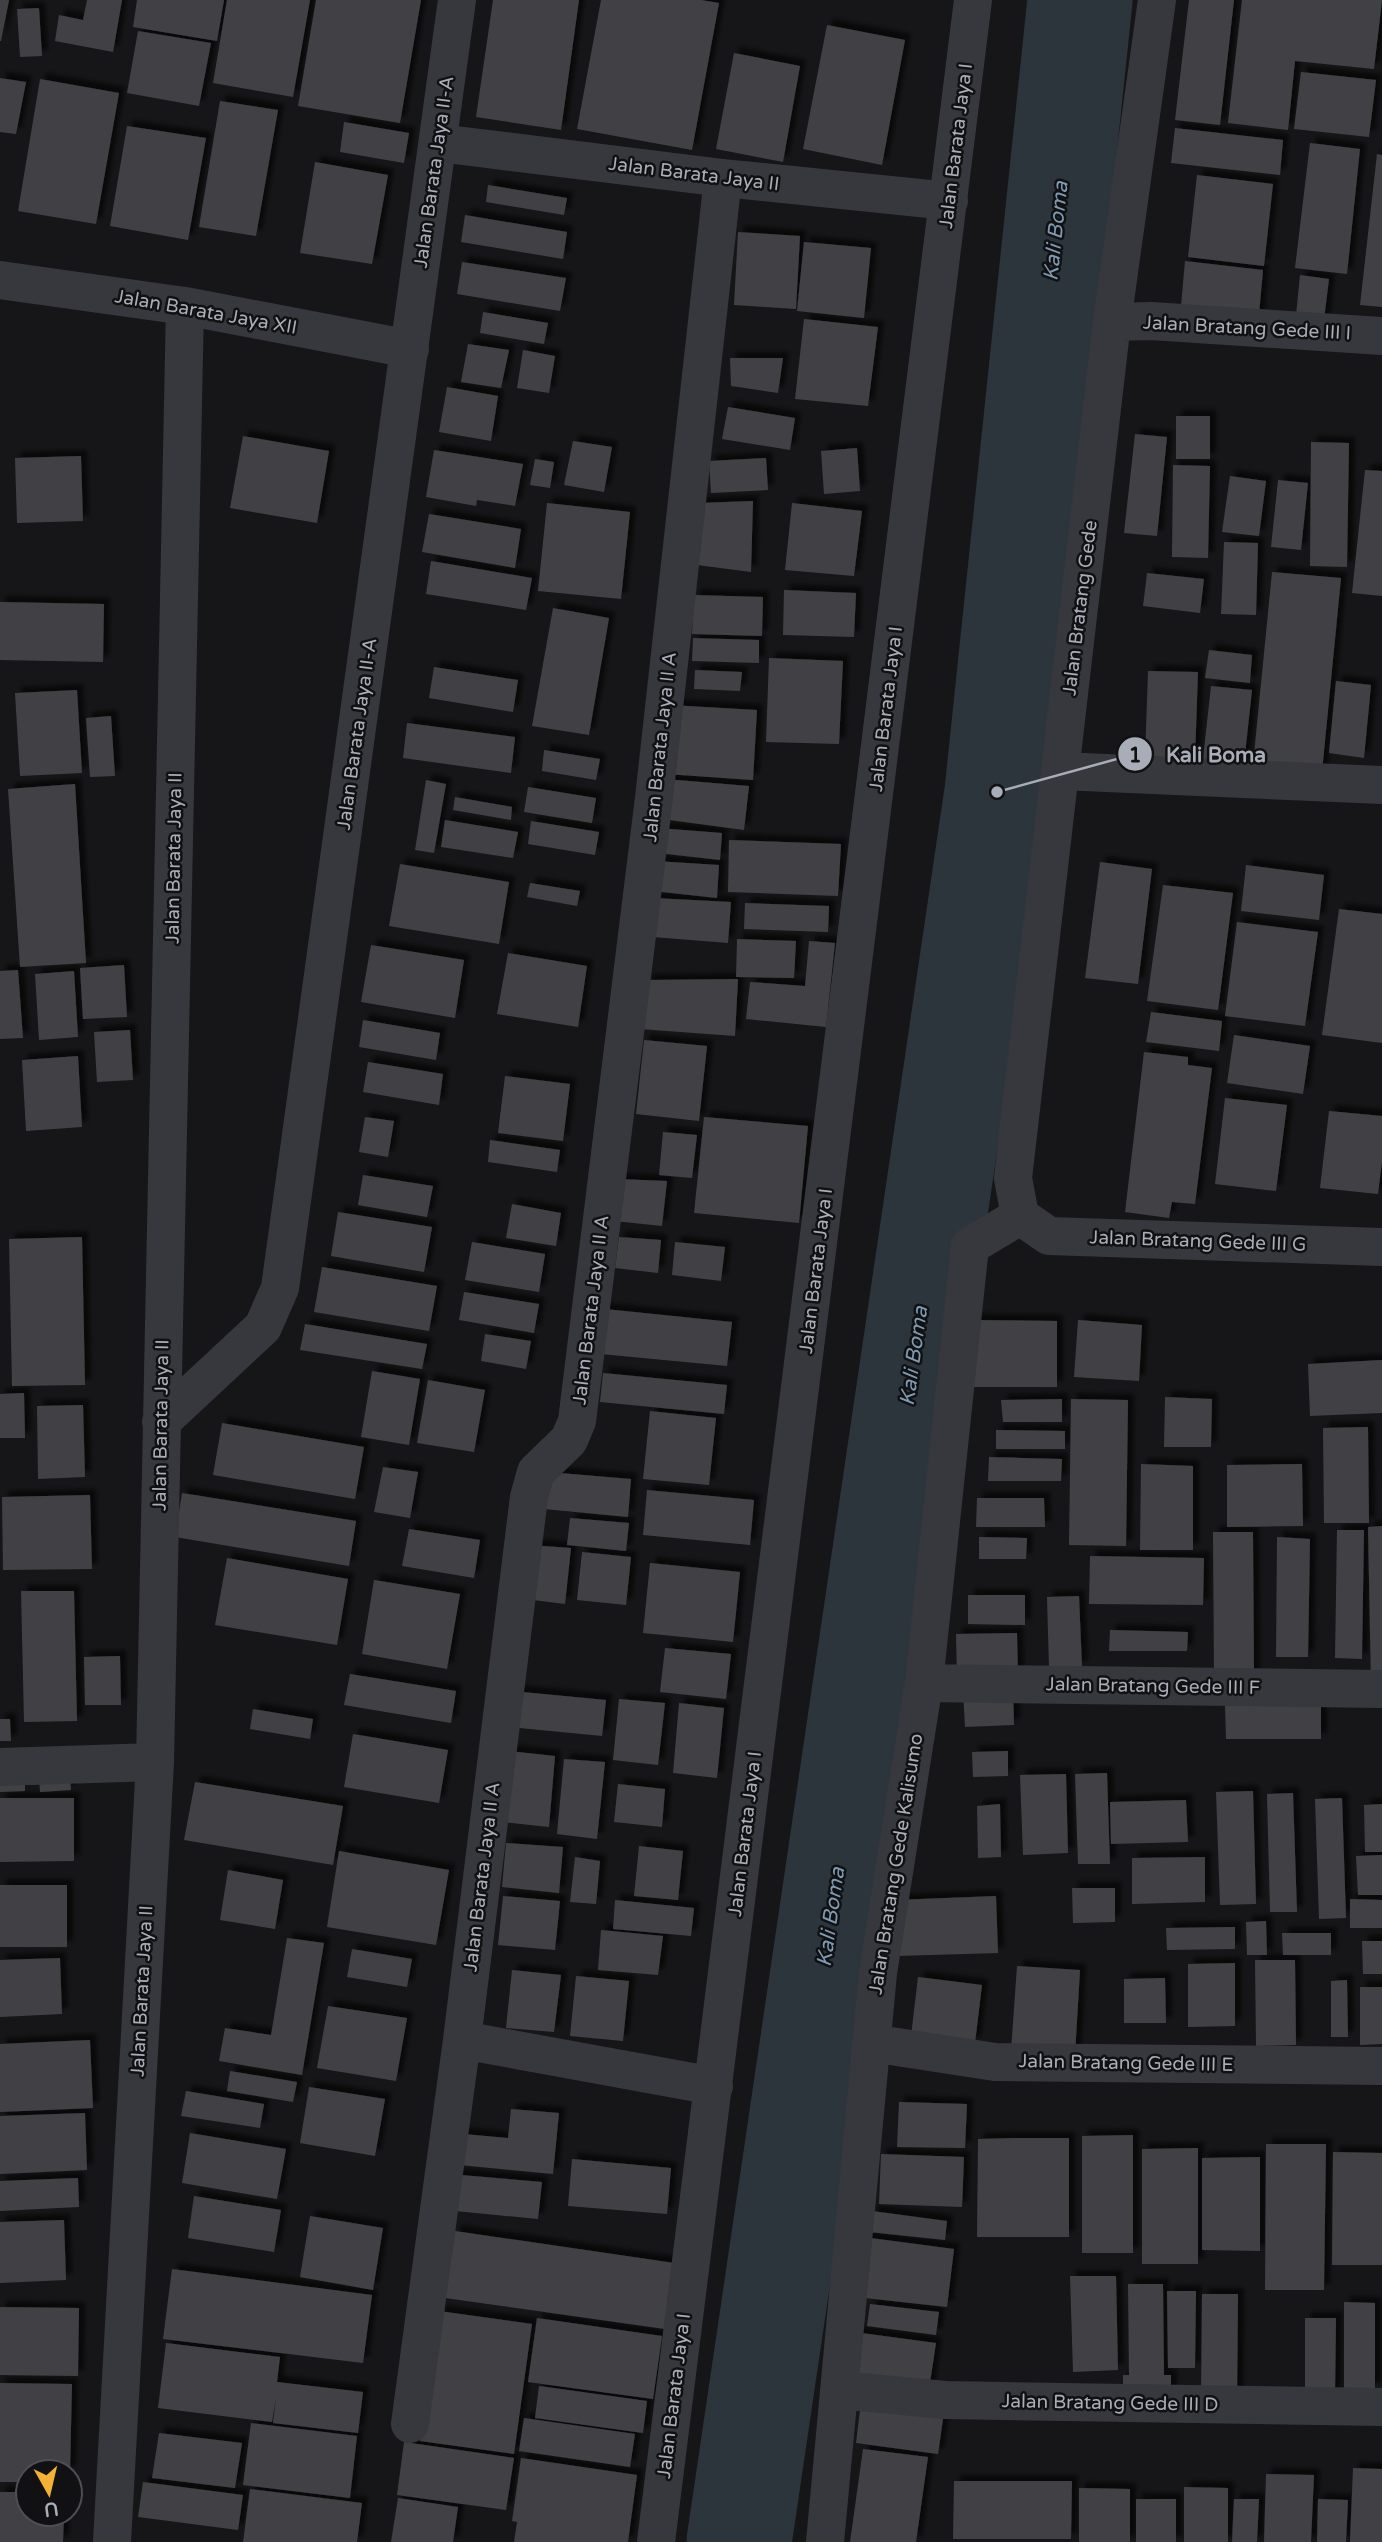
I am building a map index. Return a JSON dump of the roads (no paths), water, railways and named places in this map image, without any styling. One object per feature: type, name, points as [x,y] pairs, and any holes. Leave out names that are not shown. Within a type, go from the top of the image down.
[{"type":"street","name":"Jalan Barata Jaya II-A","points":[[161,1422],[263,1327],[280,1288],[457,0]]},
{"type":"street","name":"Jalan Barata Jaya I","points":[[656,2542],[973,0]]},
{"type":"street","name":"Jalan Bratang Gede","points":[[1020,1216],[1013,1178],[1112,322],[1157,0]]},
{"type":"street","name":"Jalan Barata Jaya II","points":[[439,143],[723,178],[950,201]]},
{"type":"street","name":"Jalan Barata Jaya II A","points":[[410,2424],[462,2040],[529,1497],[536,1472],[569,1440],[577,1421],[654,798],[723,178]]},
{"type":"street","name":"Jalan Barata Jaya XII","points":[[0,281],[186,306],[410,349]]},
{"type":"street","name":"Jalan Barata Jaya II","points":[[112,2542],[155,1762],[186,306]]},
{"type":"street","name":"Jalan Bratang Gede III I","points":[[1112,322],[1151,321],[1382,336]]},
{"type":"street","points":[[1061,771],[1382,785]]},
{"type":"street","name":"Jalan Bratang Gede III G","points":[[1020,1216],[1049,1236],[1382,1247]]},
{"type":"street","name":"Jalan Bratang Gede Kalisumo","points":[[825,2542],[878,1973],[925,1684],[970,1246],[1020,1216]]},
{"type":"street","name":"Jalan Bratang Gede III F","points":[[925,1684],[1382,1689]]},
{"type":"street","points":[[0,1767],[155,1762]]},
{"type":"street","points":[[462,2040],[714,2086]]},
{"type":"street","name":"Jalan Bratang Gede III E","points":[[871,2043],[995,2062],[1382,2066]]},
{"type":"street","name":"Jalan Bratang Gede III D","points":[[839,2390],[946,2400],[1382,2407]]},
{"type":"waterway","name":"Kali Boma","points":[[739,2542],[997,792],[1080,0]]},
{"type":"place","name":"Kali Boma","points":[[997,792]]}]
